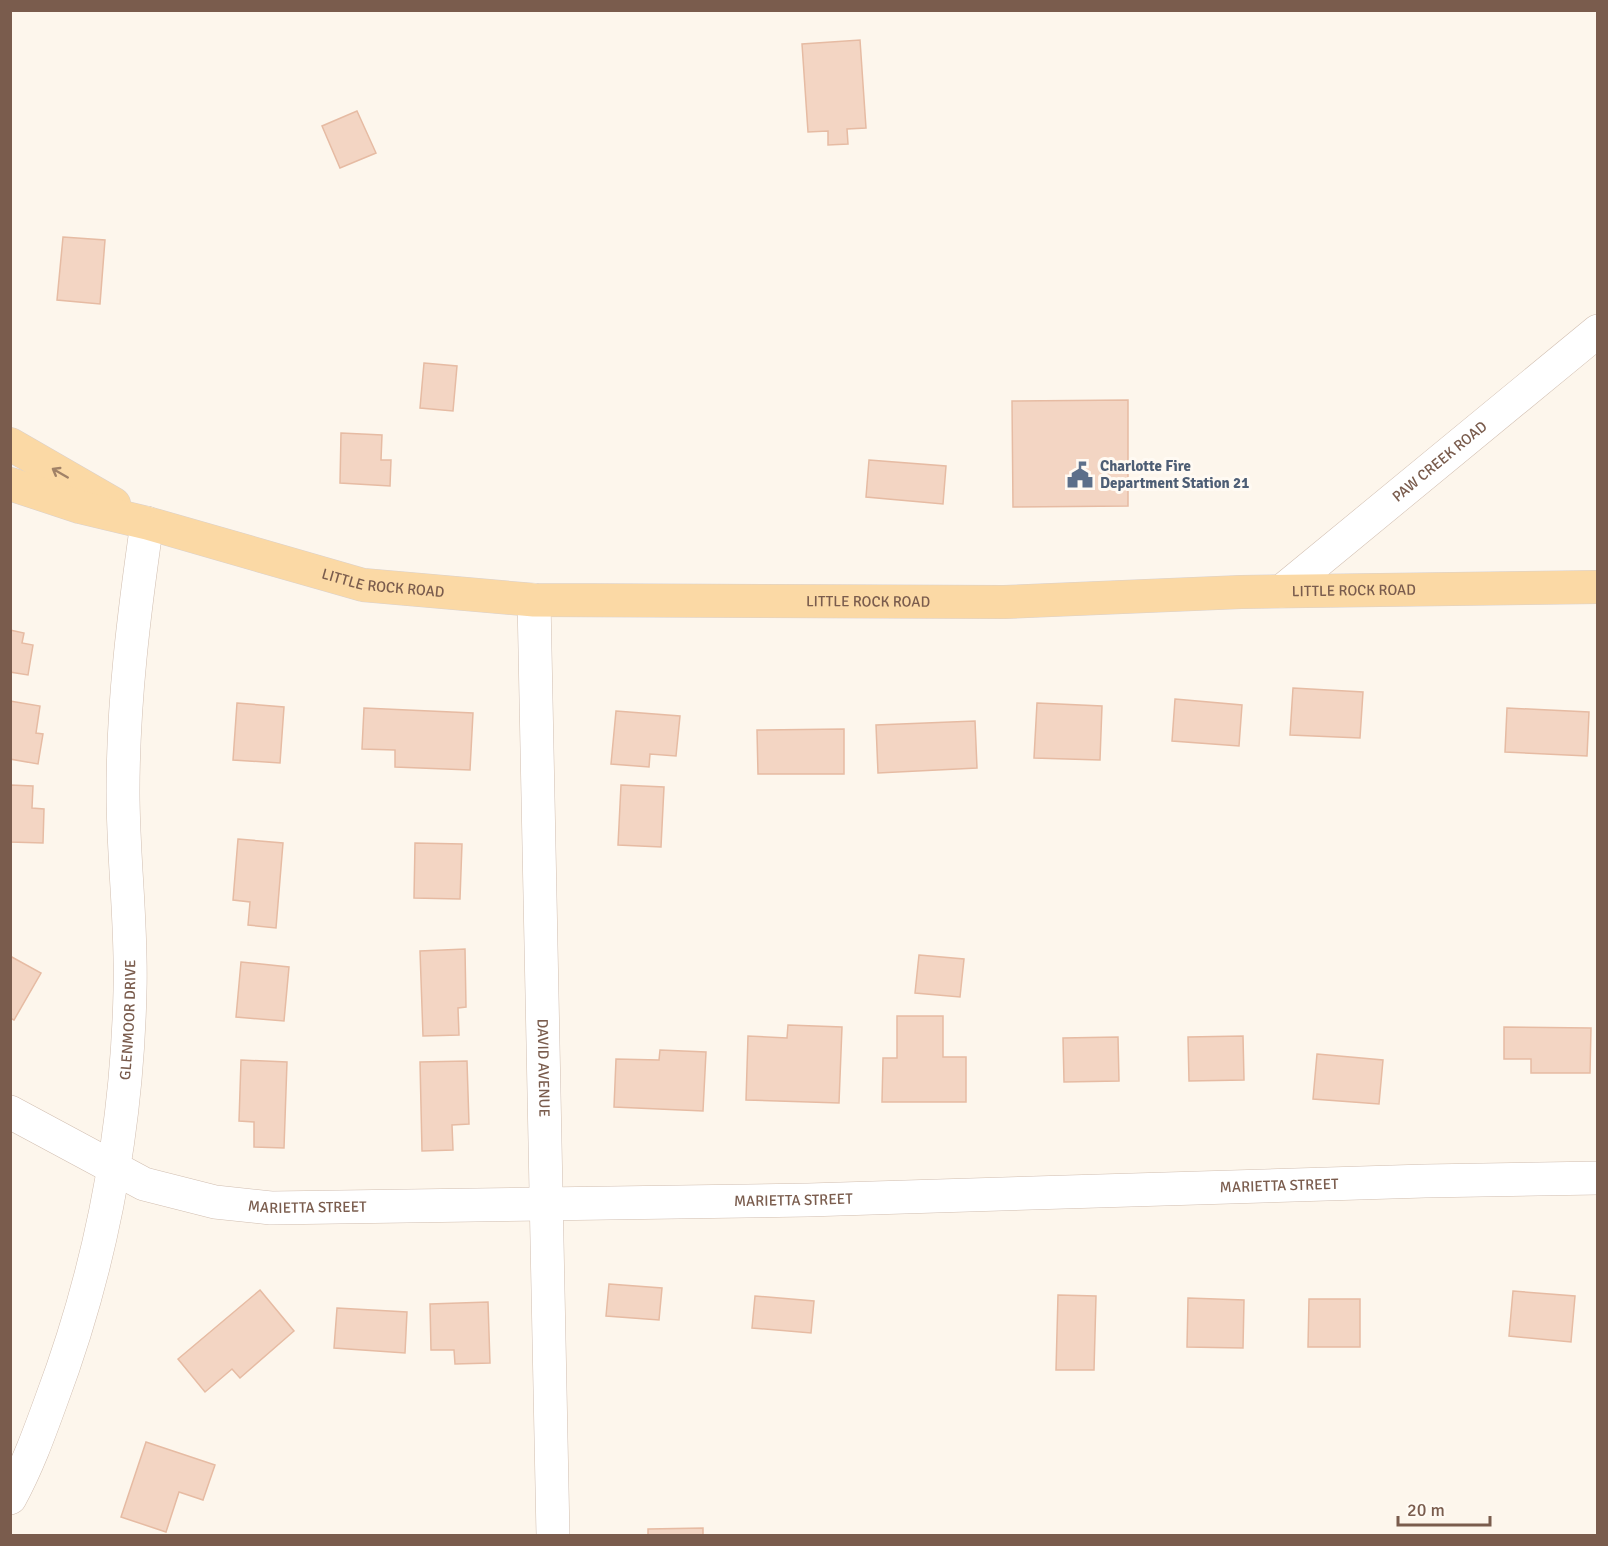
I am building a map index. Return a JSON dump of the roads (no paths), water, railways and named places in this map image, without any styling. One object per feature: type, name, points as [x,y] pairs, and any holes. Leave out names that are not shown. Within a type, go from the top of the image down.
[{"type":"main road","name":"LITTLE ROCK ROAD","points":[[10,444],[147,523]]},
{"type":"main road","name":"LITTLE ROCK ROAD","points":[[10,484],[80,507],[147,523],[363,585],[534,600],[997,602],[1282,591],[1598,587]]},
{"type":"street","name":"PAW CREEK ROAD","points":[[1282,591],[1598,331]]},
{"type":"street","name":"GLENMOOR DRIVE","points":[[10,1498],[25,1470],[65,1365],[90,1279],[113,1169],[125,1080],[130,990],[123,793],[125,714],[133,622],[147,523]]},
{"type":"street","name":"DAVID AVENUE","points":[[534,600],[553,1536]]},
{"type":"street","name":"MARIETTA STREET","points":[[10,1112],[144,1184],[215,1202],[271,1208],[808,1200],[1413,1181],[1598,1178]]},
{"type":"place","name":"Charlotte Fire Department Station 21","points":[[1080,475]]}]
